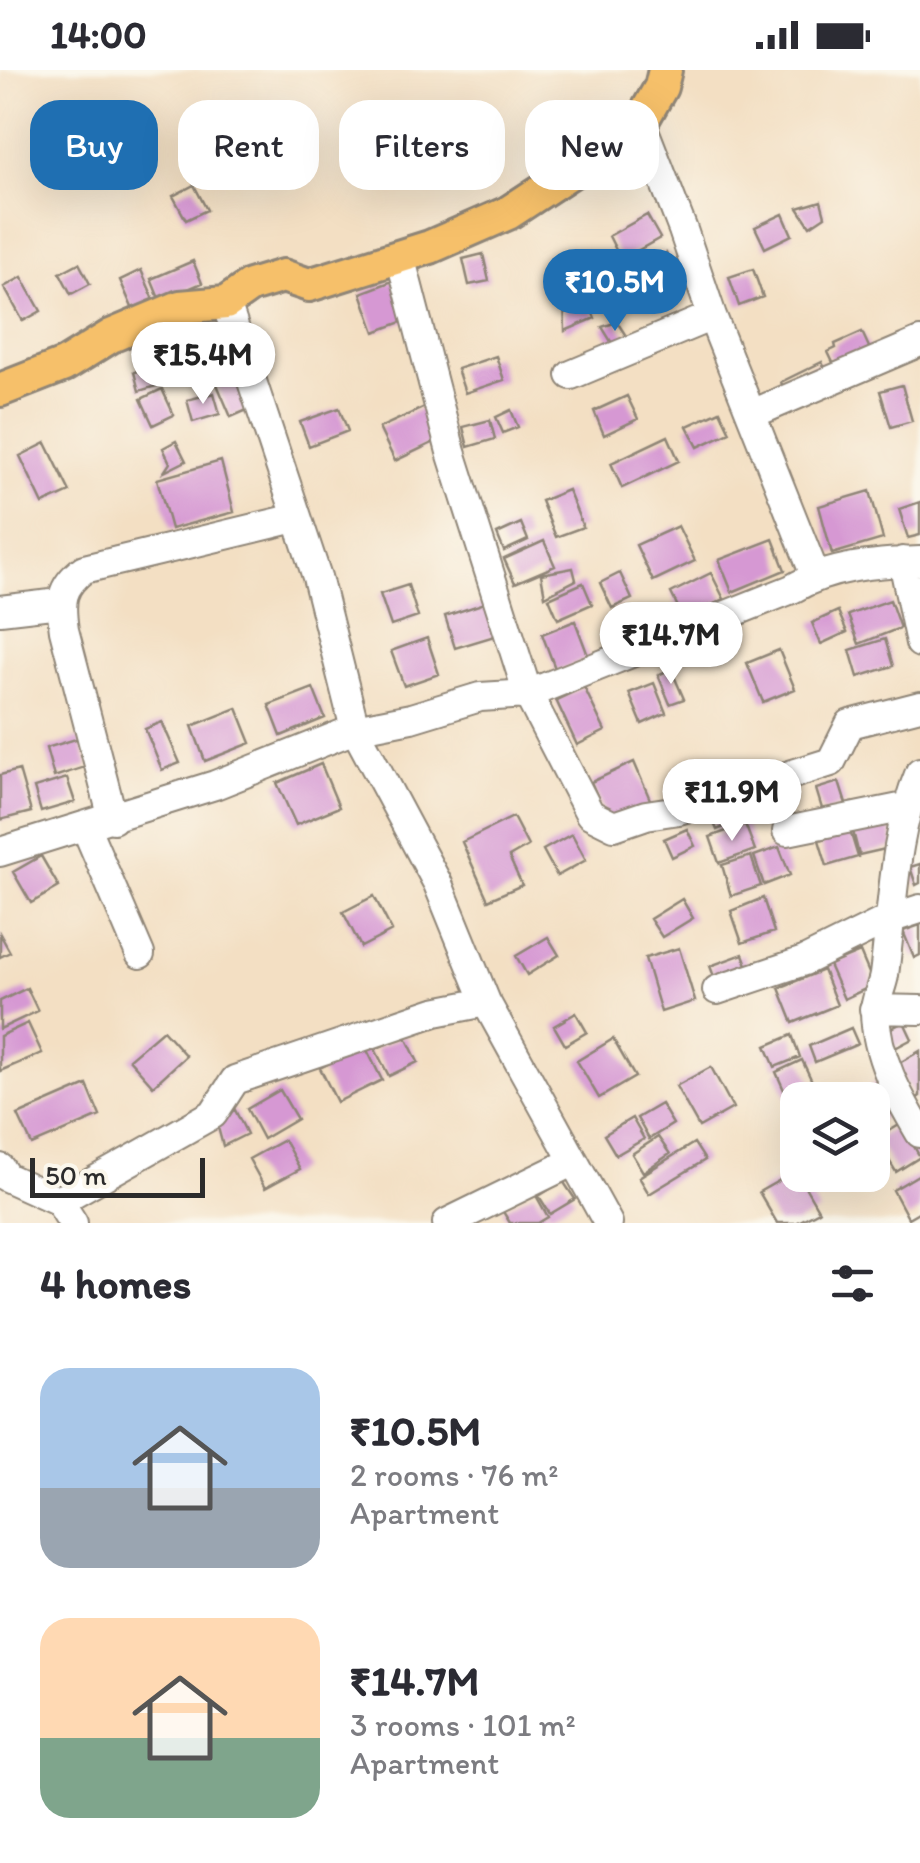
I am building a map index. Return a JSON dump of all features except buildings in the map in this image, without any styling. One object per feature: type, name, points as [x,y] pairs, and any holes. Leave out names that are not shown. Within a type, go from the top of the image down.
[{"type":"main road","points":[[652,100],[665,70]]},
{"type":"main road","points":[[0,390],[64,365],[111,336],[180,307],[226,303],[250,286],[283,276],[310,285],[465,234],[544,190]]},
{"type":"street","points":[[659,170],[815,576]]},
{"type":"street","points":[[400,256],[451,452],[528,694],[590,814],[614,826],[646,814],[679,810],[831,762],[850,724],[920,706]]},
{"type":"street","points":[[226,303],[317,577],[356,729],[438,884],[486,1002],[608,1223]]},
{"type":"street","points":[[571,375],[712,316]]},
{"type":"street","points":[[752,414],[920,342]]},
{"type":"street","points":[[113,818],[60,603],[64,589],[84,569],[296,518]]},
{"type":"street","points":[[0,852],[214,785],[356,729],[480,697],[528,694],[792,590],[815,576],[860,566],[912,561],[920,643]]},
{"type":"street","points":[[0,610],[60,603]]},
{"type":"street","points":[[920,772],[905,807],[884,980],[874,1009],[886,1069],[920,1132]]},
{"type":"street","points":[[788,831],[905,807]]},
{"type":"street","points":[[86,828],[140,954]]},
{"type":"street","points":[[716,990],[804,961],[890,919],[920,910]]},
{"type":"street","points":[[0,1168],[6,1177],[66,1212],[213,1114],[235,1080],[435,1012],[486,1002]]},
{"type":"street","points":[[874,1009],[920,1010]]},
{"type":"street","points":[[447,1223],[572,1162]]}]
